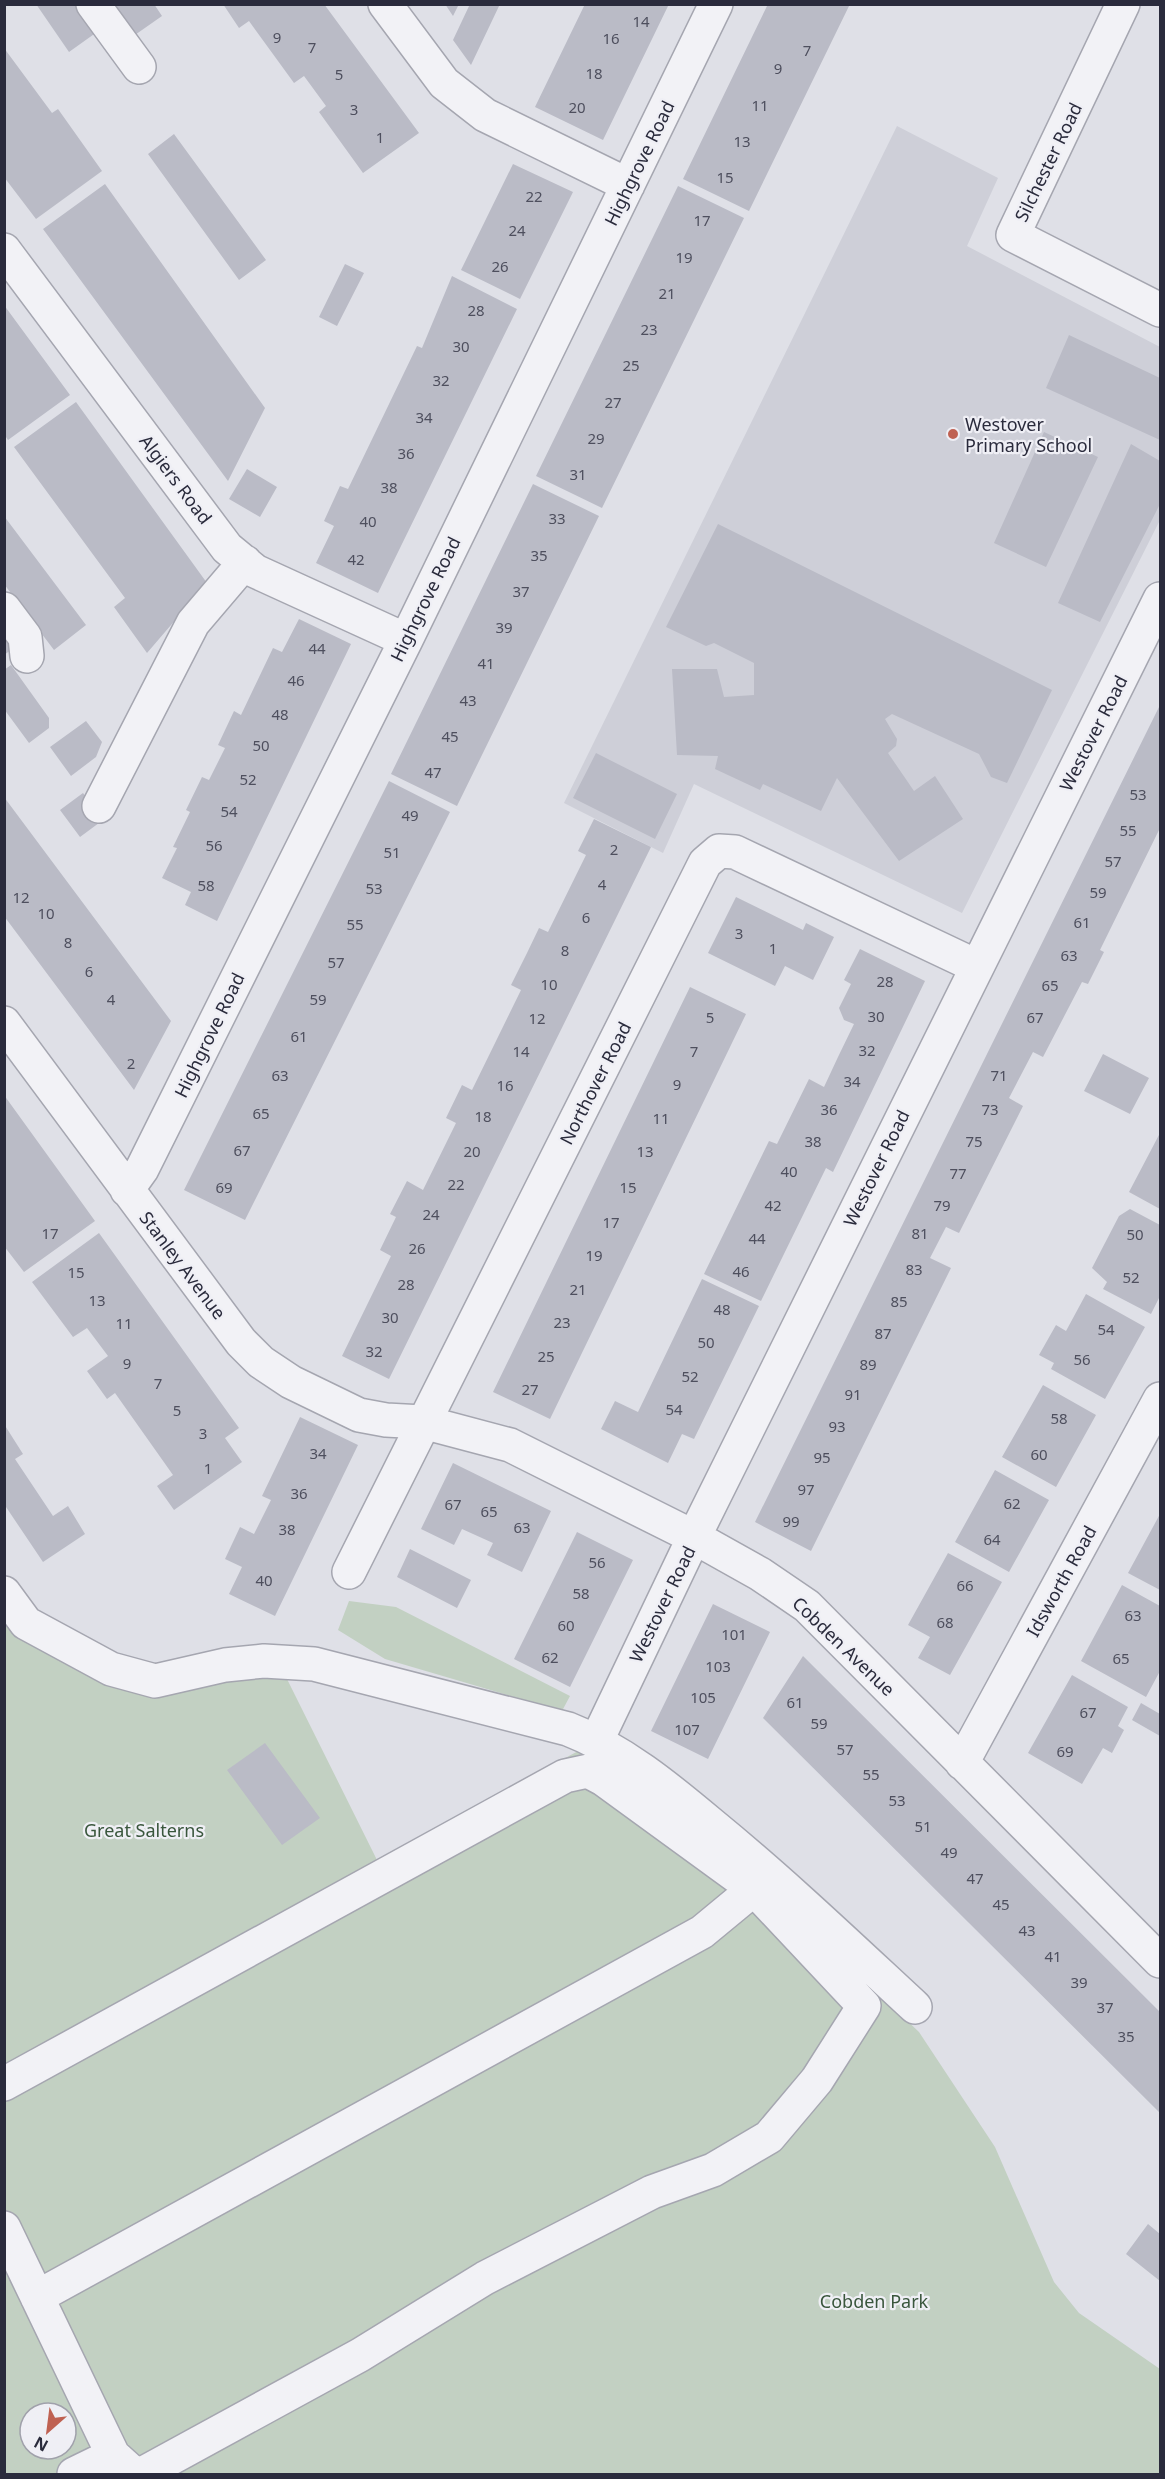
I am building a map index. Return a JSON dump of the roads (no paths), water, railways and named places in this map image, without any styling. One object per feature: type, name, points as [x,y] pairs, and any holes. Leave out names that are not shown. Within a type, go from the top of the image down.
[{"type":"street","points":[[93,4],[139,67]]},
{"type":"street","points":[[385,4],[444,83],[485,114],[628,185]]},
{"type":"street","name":"Highgrove Road","points":[[127,1190],[142,1169],[405,640],[716,4]]},
{"type":"street","name":"Silchester Road","points":[[1124,4],[1013,235],[1161,310]]},
{"type":"street","name":"Algiers Road","points":[[4,250],[227,548],[255,571],[405,640]]},
{"type":"street","points":[[99,806],[193,622],[245,562]]},
{"type":"street","name":"Westover Road","points":[[597,1740],[976,966],[1161,599]]},
{"type":"street","points":[[4,609],[25,637],[27,656]]},
{"type":"street","name":"Northover Road","points":[[349,1572],[705,863],[719,851],[735,852],[976,966]]},
{"type":"street","name":"Stanley Avenue","points":[[4,1023],[241,1342],[261,1362],[291,1382],[359,1415],[386,1420],[423,1422]]},
{"type":"street","name":"Idsworth Road","points":[[962,1763],[1161,1399]]},
{"type":"street","name":"Cobden Avenue","points":[[423,1422],[510,1445],[694,1538],[760,1574],[807,1606],[1161,1960]]},
{"type":"street","points":[[4,1593],[26,1623],[111,1669],[155,1681],[225,1665],[264,1661],[314,1664],[568,1729],[597,1740],[674,1794],[772,1874],[915,2007]]},
{"type":"street","points":[[4,2085],[565,1776],[588,1771],[603,1779],[754,1889],[864,2006],[817,2080],[769,2137],[713,2170],[652,2192],[485,2278],[360,2355],[142,2475]]},
{"type":"street","points":[[37,2297],[702,1932],[754,1889]]},
{"type":"street","points":[[4,2228],[123,2465],[74,2475]]},
{"type":"place","name":"Westover Primary School","points":[[953,434]]},
{"type":"park label","name":"Great Salterns","points":[[144,1830]]},
{"type":"park label","name":"Cobden Park","points":[[874,2301]]}]
